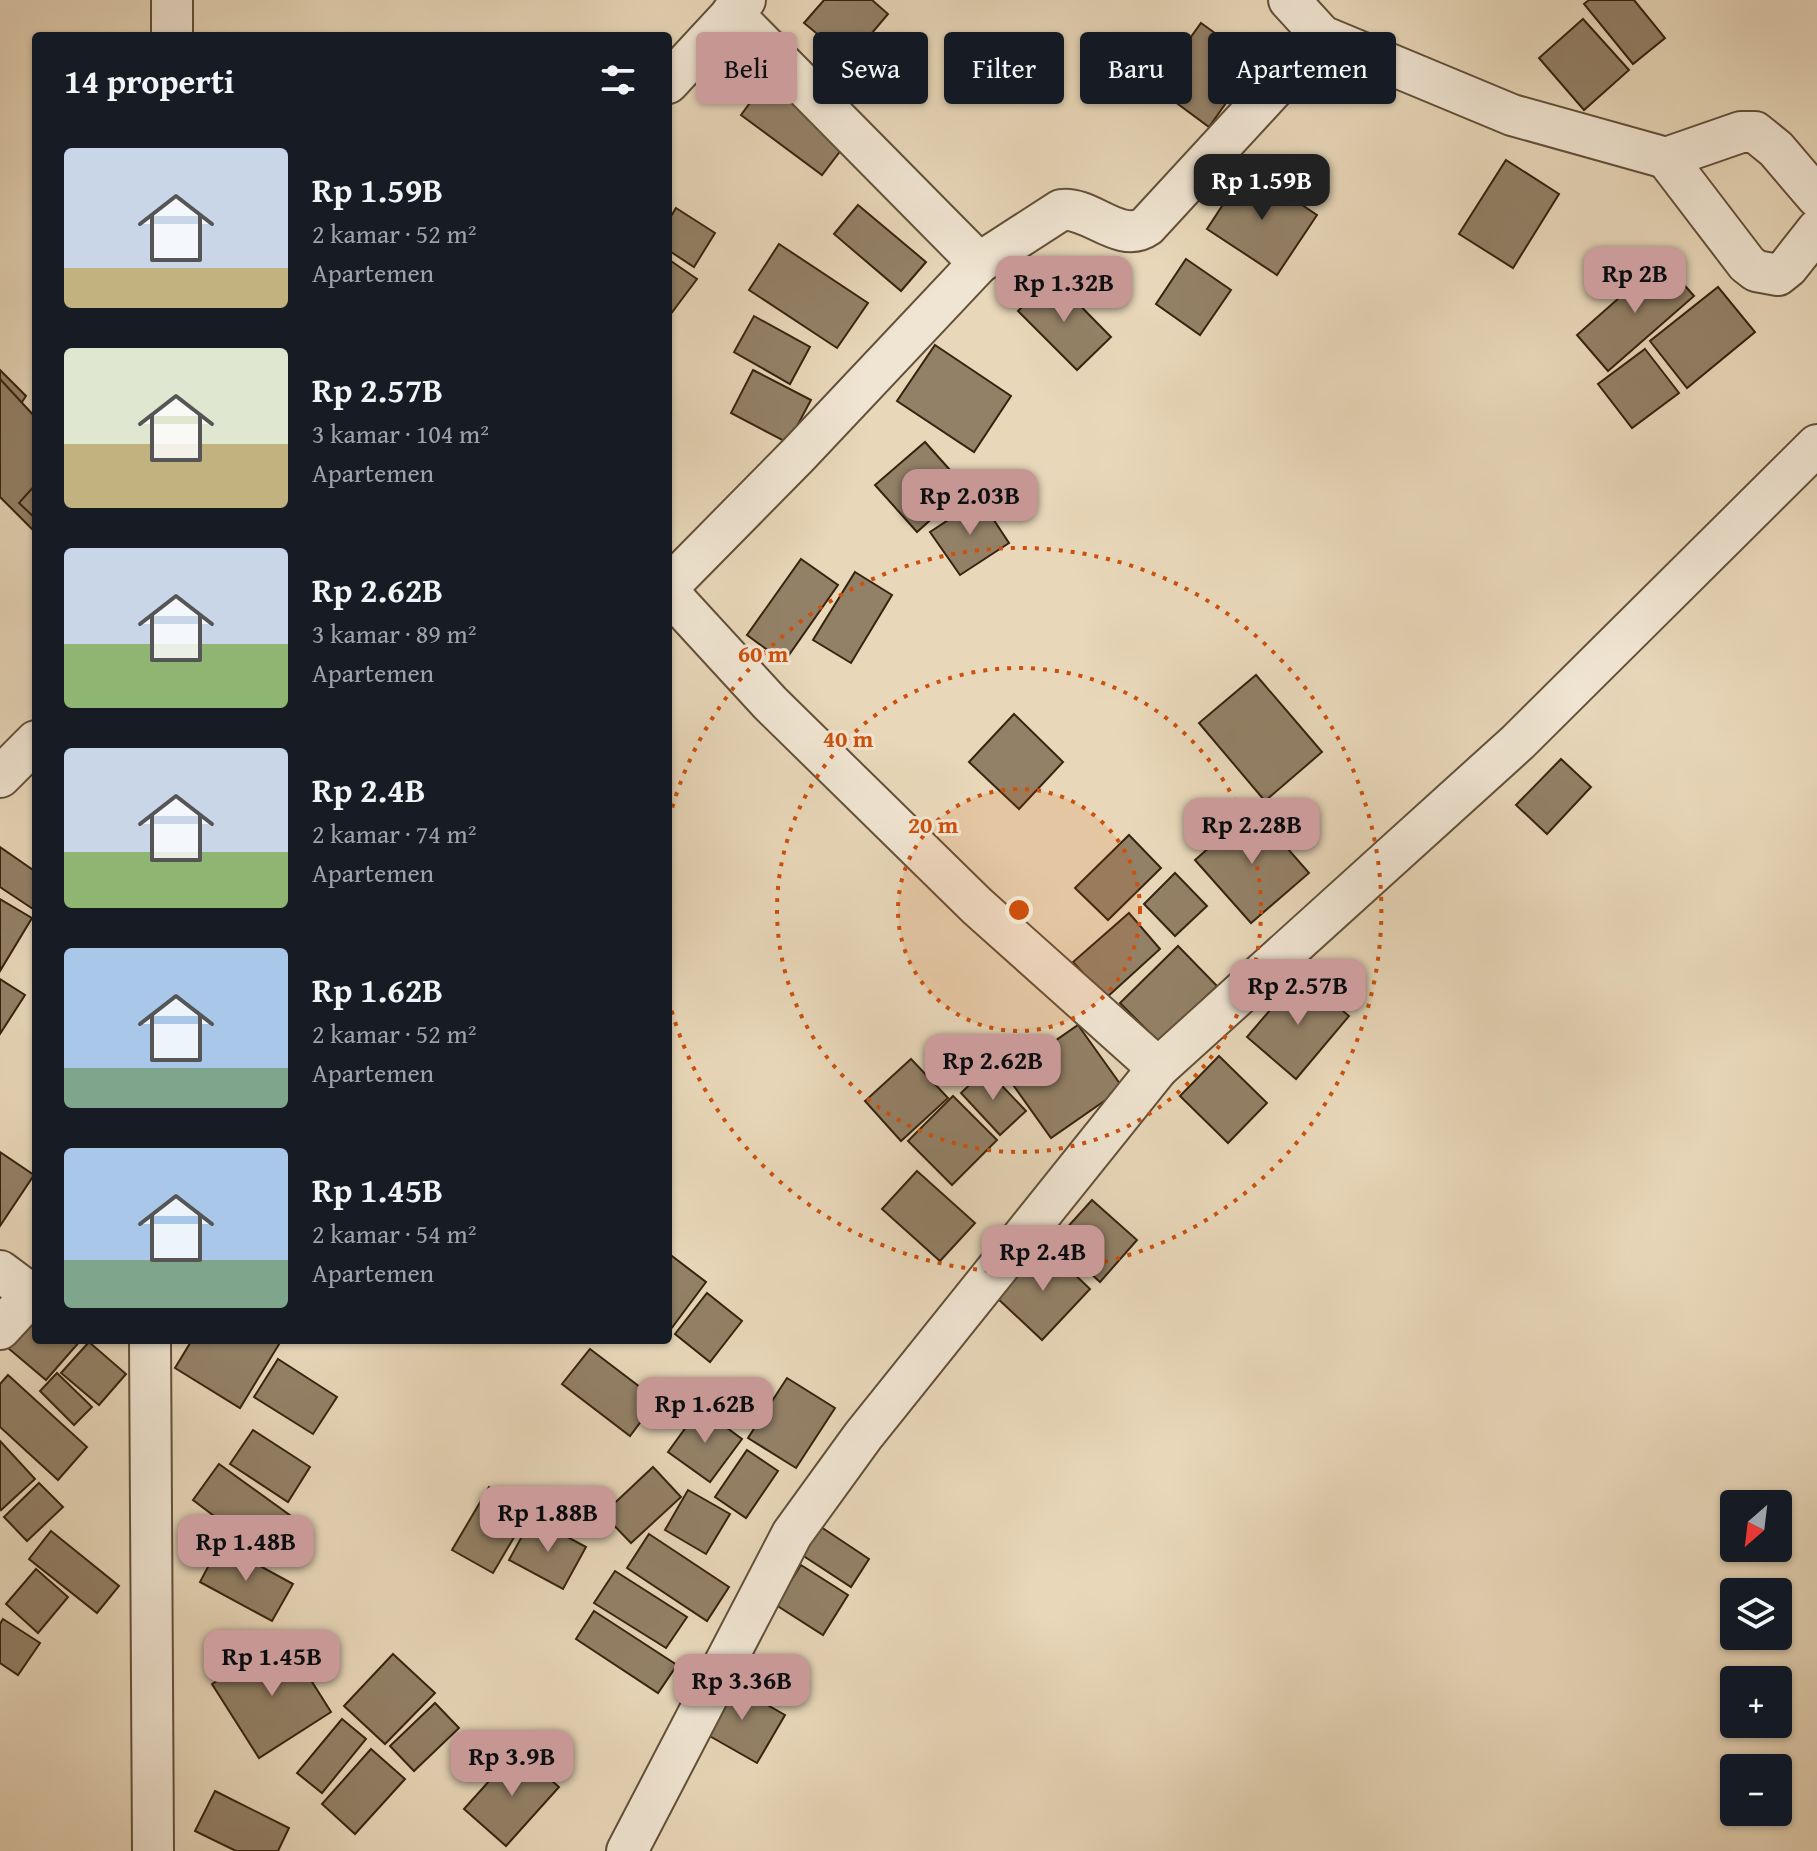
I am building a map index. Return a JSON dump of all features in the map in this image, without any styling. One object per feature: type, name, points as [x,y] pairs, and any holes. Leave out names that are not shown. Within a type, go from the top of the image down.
[{"type":"street","points":[[172,0],[172,32]]},
{"type":"street","points":[[1289,0],[1318,32]]},
{"type":"street","points":[[672,79],[738,7],[979,263]]},
{"type":"street","points":[[1396,67],[1512,115],[1666,158],[1741,132],[1755,132],[1776,149],[1817,197]]},
{"type":"street","points":[[672,585],[979,263],[1061,210],[1075,210],[1129,232],[1139,232],[1259,104]]},
{"type":"street","points":[[1666,158],[1747,264],[1756,271],[1778,275],[1817,230]]},
{"type":"street","points":[[627,1851],[792,1534],[863,1436],[1158,1068],[1518,742],[1817,445]]},
{"type":"street","points":[[672,593],[770,703],[977,906],[1158,1068]]},
{"type":"street","points":[[0,777],[32,745]]},
{"type":"street","points":[[0,1329],[22,1285]]},
{"type":"street","points":[[150,1344],[153,1851]]},
{"type":"building","points":[[824,0],[872,0],[888,14],[873,32],[815,32],[804,23]]},
{"type":"building","points":[[1589,0],[1634,0],[1665,38],[1633,64],[1584,4]]},
{"type":"building","points":[[1583,19],[1629,70],[1584,110],[1539,58]]},
{"type":"building","points":[[1201,23],[1213,32],[1208,32],[1208,104],[1225,104],[1209,127],[1178,104],[1192,104],[1192,36]]},
{"type":"building","points":[[797,97],[851,137],[822,175],[741,115],[749,104],[797,104]]},
{"type":"building","points":[[1506,160],[1559,194],[1513,268],[1459,234]]},
{"type":"building","points":[[1247,168],[1317,215],[1277,275],[1207,229]]},
{"type":"building","points":[[858,205],[926,262],[901,291],[834,234]]},
{"type":"building","points":[[676,208],[715,233],[694,267],[672,253],[672,214]]},
{"type":"building","points":[[779,244],[868,303],[837,348],[749,290]]},
{"type":"building","points":[[1186,259],[1231,290],[1200,335],[1156,304]]},
{"type":"building","points":[[1662,260],[1694,296],[1608,371],[1577,335]]},
{"type":"building","points":[[672,262],[697,279],[672,312]]},
{"type":"building","points":[[1052,277],[1111,337],[1077,370],[1018,311]]},
{"type":"building","points":[[1718,287],[1755,332],[1687,388],[1650,341]]},
{"type":"building","points":[[754,316],[810,347],[790,384],[734,352]]},
{"type":"building","points":[[935,345],[1011,396],[974,452],[897,401]]},
{"type":"building","points":[[1645,349],[1679,393],[1632,428],[1598,384]]},
{"type":"building","points":[[0,370],[26,396],[20,405],[32,416],[32,476],[20,490],[0,473]]},
{"type":"building","points":[[753,370],[811,400],[788,443],[731,413]]},
{"type":"building","points":[[0,379],[32,414],[32,529],[0,497]]},
{"type":"building","points":[[925,442],[966,488],[917,532],[875,485]]},
{"type":"building","points":[[32,488],[32,515],[19,503]]},
{"type":"building","points":[[980,499],[1009,543],[960,575],[930,532]]},
{"type":"building","points":[[801,559],[838,585],[784,662],[747,635]]},
{"type":"building","points":[[855,572],[892,595],[851,663],[813,640]]},
{"type":"building","points":[[1256,675],[1322,752],[1265,801],[1199,723]]},
{"type":"building","points":[[1014,714],[1063,762],[1019,809],[969,762]]},
{"type":"building","points":[[1561,759],[1591,787],[1547,834],[1516,805]]},
{"type":"building","points":[[1253,809],[1309,873],[1251,923],[1195,860]]},
{"type":"building","points":[[1129,835],[1161,868],[1108,920],[1075,888]]},
{"type":"building","points":[[0,847],[32,869],[32,908],[0,887]]},
{"type":"building","points":[[1175,873],[1207,906],[1175,936],[1144,904]]},
{"type":"building","points":[[0,899],[32,918],[0,971]]},
{"type":"building","points":[[1129,913],[1160,949],[1106,998],[1073,962]]},
{"type":"building","points":[[1178,946],[1217,986],[1159,1042],[1120,1003]]},
{"type":"building","points":[[1300,975],[1349,1016],[1296,1079],[1247,1037]]},
{"type":"building","points":[[0,979],[25,995],[0,1034]]},
{"type":"building","points":[[1078,1025],[1123,1088],[1051,1138],[1006,1075]]},
{"type":"building","points":[[1219,1056],[1267,1103],[1228,1143],[1180,1096]]},
{"type":"building","points":[[911,1059],[948,1098],[901,1141],[865,1101]]},
{"type":"building","points":[[986,1069],[1026,1111],[1000,1135],[961,1093]]},
{"type":"building","points":[[953,1096],[997,1140],[952,1185],[908,1141]]},
{"type":"building","points":[[0,1152],[32,1174],[32,1178],[0,1226]]},
{"type":"building","points":[[917,1171],[975,1223],[940,1261],[882,1209]]},
{"type":"building","points":[[1092,1200],[1137,1240],[1100,1282],[1055,1241]]},
{"type":"building","points":[[1045,1246],[1090,1289],[1042,1340],[996,1297]]},
{"type":"building","points":[[672,1256],[706,1282],[672,1328]]},
{"type":"building","points":[[707,1293],[742,1321],[710,1362],[675,1334]]},
{"type":"building","points":[[32,1321],[32,1344],[78,1344],[46,1380],[8,1348]]},
{"type":"building","points":[[87,1344],[91,1344],[126,1374],[99,1405],[61,1373]]},
{"type":"building","points":[[190,1344],[279,1344],[240,1408],[175,1368]]},
{"type":"building","points":[[590,1349],[657,1400],[630,1436],[562,1384]]},
{"type":"building","points":[[278,1359],[337,1397],[313,1434],[254,1397]]},
{"type":"building","points":[[57,1373],[92,1407],[74,1425],[40,1391]]},
{"type":"building","points":[[8,1375],[87,1447],[58,1480],[0,1427],[0,1384]]},
{"type":"building","points":[[787,1378],[835,1408],[796,1468],[748,1438]]},
{"type":"building","points":[[700,1408],[742,1439],[710,1482],[668,1452]]},
{"type":"building","points":[[253,1430],[310,1467],[288,1502],[230,1464]]},
{"type":"building","points":[[0,1441],[35,1479],[1,1510],[0,1508]]},
{"type":"building","points":[[747,1450],[778,1471],[746,1518],[715,1497]]},
{"type":"building","points":[[219,1464],[291,1516],[263,1553],[193,1500]]},
{"type":"building","points":[[653,1467],[681,1497],[631,1543],[603,1514]]},
{"type":"building","points":[[39,1483],[63,1507],[27,1541],[4,1517]]},
{"type":"building","points":[[489,1487],[530,1510],[493,1573],[452,1550]]},
{"type":"building","points":[[688,1490],[730,1514],[706,1554],[665,1530]]},
{"type":"building","points":[[532,1518],[586,1547],[563,1589],[509,1560]]},
{"type":"building","points":[[818,1525],[869,1559],[851,1587],[799,1553]]},
{"type":"building","points":[[51,1531],[119,1586],[97,1613],[29,1559]]},
{"type":"building","points":[[649,1534],[729,1587],[707,1621],[627,1568]]},
{"type":"building","points":[[220,1544],[293,1584],[272,1621],[200,1582]]},
{"type":"building","points":[[801,1565],[848,1595],[823,1635],[776,1605]]},
{"type":"building","points":[[36,1569],[68,1597],[38,1633],[6,1604]]},
{"type":"building","points":[[615,1571],[687,1617],[666,1648],[594,1603]]},
{"type":"building","points":[[594,1611],[677,1665],[658,1693],[576,1639]]},
{"type":"building","points":[[3,1619],[40,1643],[18,1675],[0,1663],[0,1624]]},
{"type":"building","points":[[285,1639],[331,1712],[259,1758],[212,1684]]},
{"type":"building","points":[[393,1654],[435,1693],[385,1744],[344,1706]]},
{"type":"building","points":[[727,1682],[785,1715],[757,1763],[699,1730]]},
{"type":"building","points":[[435,1703],[459,1728],[414,1771],[390,1746]]},
{"type":"building","points":[[342,1719],[366,1739],[322,1793],[297,1773]]},
{"type":"building","points":[[371,1749],[405,1779],[355,1834],[322,1804]]},
{"type":"building","points":[[517,1750],[559,1787],[506,1846],[464,1809]]},
{"type":"building","points":[[215,1791],[289,1828],[278,1851],[236,1851],[195,1831]]}]
